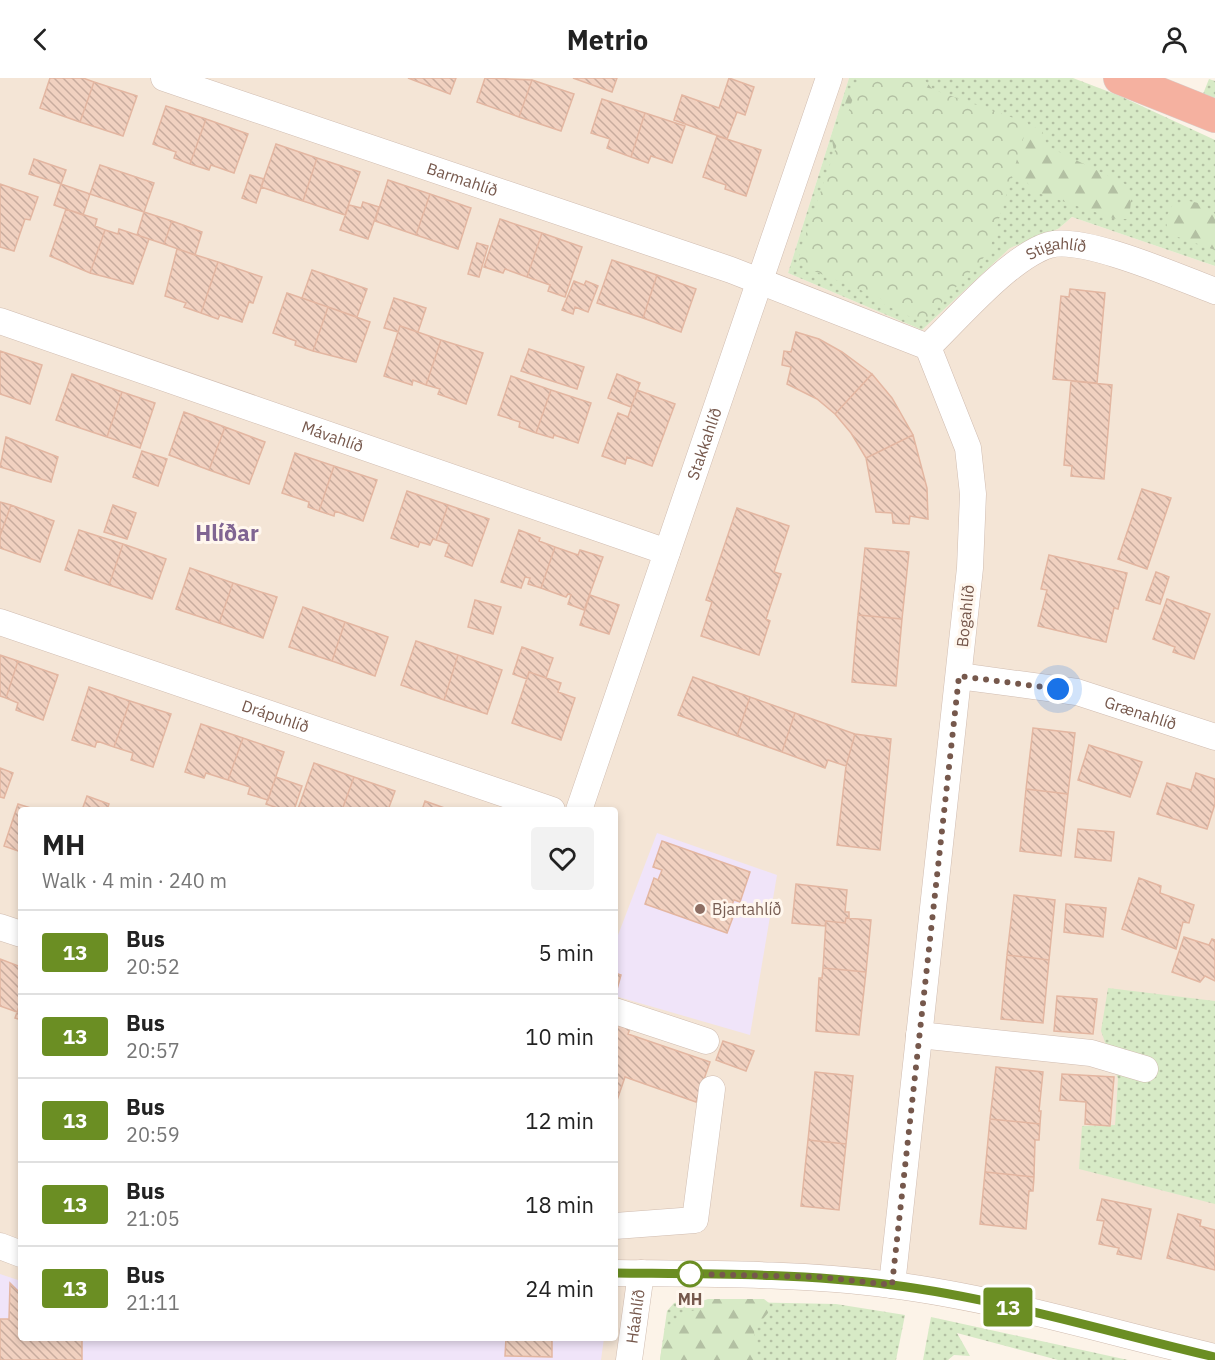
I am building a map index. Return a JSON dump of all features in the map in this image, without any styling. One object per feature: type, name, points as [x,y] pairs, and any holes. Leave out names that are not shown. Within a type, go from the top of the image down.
[{"type":"highway","points":[[1120,78],[1215,116]]},
{"type":"street","name":"Barmahlíð","points":[[164,78],[760,280]]},
{"type":"street","name":"Stakkahlíð","points":[[580,807],[829,78]]},
{"type":"street","name":"Stigahlíð","points":[[928,347],[1008,270],[1030,253],[1052,244],[1077,244],[1118,256],[1215,291]]},
{"type":"street","points":[[760,280],[928,347]]},
{"type":"street","name":"Mávahlíð","points":[[0,321],[667,552]]},
{"type":"street","name":"Bogahlíð","points":[[892,1285],[959,676],[970,568],[973,494],[968,448],[928,347]]},
{"type":"street","name":"Drápuhlíð","points":[[0,622],[543,807]]},
{"type":"street","name":"Grænahlíð","points":[[959,676],[1077,692],[1215,737]]},
{"type":"street","points":[[0,927],[18,933]]},
{"type":"street","points":[[618,1012],[706,1041]]},
{"type":"street","points":[[919,1035],[1091,1053],[1145,1069]]},
{"type":"street","points":[[618,1226],[695,1220],[712,1089]]},
{"type":"street","points":[[0,1246],[18,1253]]},
{"type":"street","points":[[618,1273],[820,1277],[892,1285],[1030,1311],[1183,1355],[1215,1358]]},
{"type":"street","name":"Háahlíð","points":[[629,1360],[641,1274]]},
{"type":"shaded area","points":[[0,78],[849,78],[788,273],[922,330],[1010,248],[1058,229],[1072,217],[1215,266],[1215,1360],[893,1297],[777,1286],[648,1284],[637,1360],[0,1360]]},
{"type":"shaded area","name":"Bjartahlíð","points":[[657,833],[777,875],[750,1035],[618,997],[618,935]]},
{"type":"shaded area","points":[[0,1274],[18,1280],[18,1341],[604,1341],[601,1360],[0,1360]]},
{"type":"green space","points":[[849,78],[1073,78],[1120,96],[1215,140],[1215,266],[1072,217],[1058,229],[1010,248],[922,330],[788,273]]},
{"type":"green space","points":[[860,78],[900,78],[1028,123],[989,252],[927,318],[912,318],[880,298],[809,269],[799,261],[800,251]]},
{"type":"green space","points":[[861,78],[923,78],[944,103],[1011,118],[1042,130],[1047,146],[1127,185],[1131,201],[1129,219],[1116,219],[1032,191],[1026,180],[1009,176],[913,318],[879,302],[857,281],[832,140],[851,87]]},
{"type":"green space","points":[[1209,79],[1215,81],[1215,98],[1203,94]]},
{"type":"green space","points":[[1189,201],[1203,204],[1215,214],[1215,250],[1175,236],[1167,230],[1166,217],[1173,204]]},
{"type":"green space","points":[[1108,988],[1215,1001],[1215,1204],[1079,1169],[1082,1126],[1115,1125],[1118,1079],[1101,1031]]},
{"type":"green space","points":[[708,1299],[764,1299],[769,1303],[768,1313],[754,1330],[756,1360],[660,1360],[663,1341],[673,1321],[698,1309],[702,1301]]},
{"type":"green space","points":[[684,1301],[836,1304],[905,1315],[896,1360],[660,1360],[667,1311],[674,1303]]},
{"type":"green space","points":[[931,1317],[1128,1360],[1058,1360],[957,1333],[970,1356],[954,1355],[948,1360],[923,1360]]},
{"type":"building","points":[[50,78],[83,78],[94,82],[80,122],[40,108]]},
{"type":"building","points":[[408,78],[456,78],[450,94]]},
{"type":"building","points":[[485,78],[532,80],[519,117],[477,102]]},
{"type":"building","points":[[573,78],[617,78],[612,92]]},
{"type":"building","points":[[729,78],[754,87],[745,115],[737,112],[727,139],[674,120],[682,95],[719,108]]},
{"type":"building","points":[[532,80],[574,94],[561,131],[519,117]]},
{"type":"building","points":[[94,82],[137,96],[123,136],[80,122]]},
{"type":"building","points":[[602,99],[645,113],[631,157],[607,148],[610,139],[591,133]]},
{"type":"building","points":[[166,106],[206,119],[190,164],[174,158],[176,152],[153,144]]},
{"type":"building","points":[[645,113],[685,126],[672,163],[651,156],[648,163],[631,157]]},
{"type":"building","points":[[206,119],[248,134],[234,173],[211,165],[209,170],[190,164]]},
{"type":"building","points":[[717,136],[761,150],[746,196],[725,189],[726,185],[703,177]]},
{"type":"building","points":[[276,144],[317,158],[303,201],[261,187]]},
{"type":"building","points":[[317,158],[360,172],[345,215],[303,201]]},
{"type":"building","points":[[34,159],[66,170],[61,184],[29,174]]},
{"type":"building","points":[[100,165],[154,183],[144,212],[90,194]]},
{"type":"building","points":[[250,175],[264,179],[256,203],[242,198]]},
{"type":"building","points":[[388,180],[430,194],[416,235],[375,221]]},
{"type":"building","points":[[0,184],[38,197],[30,220],[25,219],[14,251],[0,247]]},
{"type":"building","points":[[61,184],[90,194],[83,215],[54,205]]},
{"type":"building","points":[[430,194],[471,208],[458,249],[416,235]]},
{"type":"building","points":[[363,202],[379,207],[368,239],[340,230],[349,205],[361,208]]},
{"type":"building","points":[[66,209],[97,219],[95,226],[105,230],[90,273],[50,256]]},
{"type":"building","points":[[144,212],[172,221],[164,244],[137,235]]},
{"type":"building","points":[[500,219],[542,233],[527,277],[505,269],[503,273],[484,267]]},
{"type":"building","points":[[172,221],[202,232],[195,255],[164,244]]},
{"type":"building","points":[[119,229],[149,239],[133,284],[90,273],[105,230],[118,234]]},
{"type":"building","points":[[542,233],[582,247],[565,297],[548,291],[550,285],[527,277]]},
{"type":"building","points":[[477,243],[488,246],[479,277],[468,274]]},
{"type":"building","points":[[177,249],[218,262],[201,313],[184,307],[186,303],[165,296]]},
{"type":"building","points":[[612,260],[657,275],[643,318],[597,303]]},
{"type":"building","points":[[218,262],[262,277],[253,303],[249,302],[242,322],[220,315],[218,319],[201,313]]},
{"type":"building","points":[[312,270],[367,289],[357,317],[302,298]]},
{"type":"building","points":[[657,275],[696,289],[681,332],[643,318]]},
{"type":"building","points":[[574,281],[584,285],[586,281],[598,286],[588,312],[575,307],[573,314],[562,310]]},
{"type":"building","points":[[1070,289],[1105,293],[1097,383],[1053,379],[1061,296],[1069,297]]},
{"type":"building","points":[[287,293],[328,307],[313,351],[295,345],[296,341],[273,333]]},
{"type":"building","points":[[394,298],[426,308],[418,332],[400,326],[398,332],[384,328]]},
{"type":"building","points":[[328,307],[370,322],[356,362],[313,351]]},
{"type":"building","points":[[400,326],[441,340],[426,385],[413,380],[412,385],[384,376]]},
{"type":"building","points":[[796,332],[819,339],[842,352],[872,374],[835,414],[817,399],[787,384],[791,367],[782,365],[784,351],[791,352]]},
{"type":"building","points":[[441,340],[483,353],[466,404],[438,394],[440,389],[426,385]]},
{"type":"building","points":[[529,349],[584,367],[577,389],[521,371]]},
{"type":"building","points":[[0,351],[42,365],[30,404],[0,394]]},
{"type":"building","points":[[72,374],[122,392],[107,437],[56,420]]},
{"type":"building","points":[[617,374],[640,383],[631,407],[608,398]]},
{"type":"building","points":[[872,374],[892,398],[913,435],[866,458],[851,433],[835,414]]},
{"type":"building","points":[[511,376],[551,390],[536,433],[519,427],[520,422],[498,415]]},
{"type":"building","points":[[1071,381],[1112,385],[1104,479],[1071,476],[1072,466],[1064,465]]},
{"type":"building","points":[[551,390],[591,403],[578,443],[554,435],[553,438],[536,433]]},
{"type":"building","points":[[637,390],[675,404],[652,466],[627,457],[625,464],[602,456],[618,413],[628,417]]},
{"type":"building","points":[[122,392],[155,403],[140,448],[107,437]]},
{"type":"building","points":[[184,412],[225,427],[209,470],[169,455]]},
{"type":"building","points":[[225,427],[265,442],[249,484],[209,470]]},
{"type":"building","points":[[913,435],[927,488],[928,519],[910,516],[909,524],[893,523],[892,513],[876,512],[866,458]]},
{"type":"building","points":[[6,437],[58,457],[51,482],[0,467]]},
{"type":"building","points":[[142,451],[167,459],[158,486],[133,477]]},
{"type":"building","points":[[295,453],[334,466],[319,511],[308,507],[309,502],[282,493]]},
{"type":"building","points":[[334,466],[377,480],[363,521],[335,511],[334,516],[319,511]]},
{"type":"building","points":[[1142,489],[1171,498],[1147,569],[1118,559]]},
{"type":"building","points":[[407,491],[448,505],[436,540],[433,539],[430,545],[420,542],[418,547],[391,538]]},
{"type":"building","points":[[0,502],[11,505],[0,536]]},
{"type":"building","points":[[11,505],[54,521],[40,562],[0,548],[0,536]]},
{"type":"building","points":[[113,505],[136,513],[127,539],[104,532]]},
{"type":"building","points":[[448,505],[489,519],[472,566],[445,556],[449,544],[436,540]]},
{"type":"building","points":[[737,508],[789,526],[774,572],[781,574],[766,619],[770,621],[759,655],[701,636],[712,602],[706,600]]},
{"type":"building","points":[[79,530],[123,544],[109,585],[65,570]]},
{"type":"building","points":[[519,530],[555,547],[541,588],[528,584],[530,578],[525,577],[521,588],[501,582]]},
{"type":"building","points":[[123,544],[166,559],[152,599],[109,585]]},
{"type":"building","points":[[555,547],[578,555],[580,550],[603,557],[584,610],[568,604],[571,595],[568,594],[566,597],[541,588]]},
{"type":"building","points":[[865,548],[909,552],[902,619],[858,615]]},
{"type":"building","points":[[1049,555],[1127,573],[1118,609],[1114,608],[1106,642],[1038,626],[1047,590],[1041,589]]},
{"type":"building","points":[[190,568],[233,583],[219,623],[176,609]]},
{"type":"building","points":[[1156,572],[1169,577],[1160,604],[1146,600]]},
{"type":"building","points":[[233,583],[277,597],[263,638],[219,623]]},
{"type":"building","points":[[590,595],[619,605],[609,634],[580,625]]},
{"type":"building","points":[[1167,599],[1210,614],[1194,659],[1173,652],[1175,647],[1153,639]]},
{"type":"building","points":[[475,600],[501,607],[493,634],[468,627]]},
{"type":"building","points":[[303,607],[345,622],[332,661],[289,647]]},
{"type":"building","points":[[858,615],[902,619],[896,686],[852,682]]},
{"type":"building","points":[[345,622],[388,637],[375,676],[332,661]]},
{"type":"building","points":[[416,641],[458,655],[444,700],[401,685]]},
{"type":"building","points":[[522,647],[553,658],[546,678],[529,672],[527,679],[513,674]]},
{"type":"building","points":[[0,655],[18,661],[6,698],[0,696]]},
{"type":"building","points":[[458,655],[502,670],[487,714],[444,700]]},
{"type":"building","points":[[18,661],[58,675],[43,720],[16,710],[18,703],[6,698]]},
{"type":"building","points":[[529,672],[561,683],[558,692],[575,698],[561,740],[512,723]]},
{"type":"building","points":[[693,677],[750,697],[737,736],[678,715]]},
{"type":"building","points":[[89,687],[130,701],[114,747],[97,741],[95,747],[72,740]]},
{"type":"building","points":[[750,697],[795,713],[782,752],[737,736]]},
{"type":"building","points":[[130,701],[171,714],[153,767],[131,760],[133,753],[114,747]]},
{"type":"building","points":[[795,713],[855,734],[846,766],[828,760],[825,768],[782,752]]},
{"type":"building","points":[[201,724],[243,738],[228,780],[206,773],[204,778],[185,772]]},
{"type":"building","points":[[1033,728],[1075,733],[1068,794],[1026,789]]},
{"type":"building","points":[[855,734],[891,739],[880,850],[837,845],[846,766]]},
{"type":"building","points":[[243,738],[284,752],[268,800],[248,794],[250,787],[228,780]]},
{"type":"building","points":[[1089,745],[1142,762],[1130,797],[1078,780]]},
{"type":"building","points":[[314,763],[354,777],[343,807],[299,807]]},
{"type":"building","points":[[0,768],[13,773],[4,798],[0,797]]},
{"type":"building","points":[[1196,773],[1215,779],[1215,804],[1207,829],[1157,814],[1167,783],[1191,790]]},
{"type":"building","points":[[276,777],[302,786],[295,807],[274,807],[266,804]]},
{"type":"building","points":[[354,777],[395,791],[389,807],[343,807]]},
{"type":"building","points":[[1026,789],[1068,794],[1061,856],[1020,851]]},
{"type":"building","points":[[87,796],[109,804],[108,807],[83,807]]},
{"type":"building","points":[[425,801],[442,807],[423,807]]},
{"type":"building","points":[[18,804],[28,807],[18,807],[18,851],[4,846]]},
{"type":"building","points":[[1078,829],[1114,832],[1111,861],[1075,857]]},
{"type":"building","points":[[662,841],[750,872],[740,902],[734,900],[731,907],[736,909],[727,933],[645,904],[654,878],[658,880],[662,870],[653,867]]},
{"type":"building","points":[[1139,878],[1161,886],[1160,893],[1194,905],[1189,923],[1183,922],[1176,949],[1122,929]]},
{"type":"building","points":[[796,884],[847,890],[845,912],[849,912],[849,918],[846,918],[845,923],[826,921],[825,926],[792,923]]},
{"type":"building","points":[[1014,895],[1055,900],[1049,960],[1007,955]]},
{"type":"building","points":[[1066,904],[1106,908],[1103,937],[1064,932]]},
{"type":"building","points":[[846,918],[871,920],[866,972],[823,968],[826,921],[845,923]]},
{"type":"building","points":[[1184,937],[1209,945],[1212,939],[1215,940],[1215,981],[1205,976],[1200,982],[1172,972]]},
{"type":"building","points":[[1007,955],[1049,960],[1043,1023],[1001,1019]]},
{"type":"building","points":[[0,959],[18,966],[18,1009],[17,1012],[0,1006]]},
{"type":"building","points":[[823,968],[866,972],[859,1035],[816,1031],[819,978],[822,978]]},
{"type":"building","points":[[1057,996],[1097,999],[1093,1034],[1054,1031]]},
{"type":"building","points":[[618,1025],[630,1029],[628,1034],[710,1062],[696,1102],[625,1077],[618,1097]]},
{"type":"building","points":[[723,1041],[754,1051],[746,1071],[716,1060]]},
{"type":"building","points":[[996,1067],[1043,1072],[1040,1124],[990,1119]]},
{"type":"building","points":[[815,1072],[853,1076],[846,1144],[808,1140]]},
{"type":"building","points":[[1062,1074],[1114,1077],[1110,1126],[1085,1124],[1086,1102],[1060,1100]]},
{"type":"building","points":[[990,1119],[1040,1124],[1039,1140],[1035,1140],[1034,1177],[985,1172]]},
{"type":"building","points":[[808,1140],[846,1144],[839,1210],[801,1206]]},
{"type":"building","points":[[985,1172],[1034,1177],[1033,1191],[1029,1191],[1026,1229],[980,1224]]},
{"type":"building","points":[[1102,1199],[1151,1209],[1141,1259],[1117,1254],[1119,1248],[1099,1244],[1104,1221],[1097,1220]]},
{"type":"building","points":[[1178,1214],[1201,1220],[1200,1226],[1215,1230],[1215,1270],[1167,1258]]},
{"type":"building","points":[[10,1283],[18,1291],[18,1341],[82,1341],[82,1360],[0,1360],[0,1319],[9,1319]]},
{"type":"building","points":[[506,1341],[552,1341],[552,1357],[505,1356]]},
{"type":"bus line","name":"13","points":[[618,1273],[820,1277],[892,1285],[1030,1311],[1215,1357]]},
{"type":"place","name":"Bjartahlíð","points":[[700,909]]},
{"type":"place","name":"MH","points":[[690,1274]]},
{"type":"district","name":"Hlíðar","points":[[227,532]]},
{"type":"route","points":[[690,1274],[820,1277],[892,1285],[959,676],[1058,689]]}]
